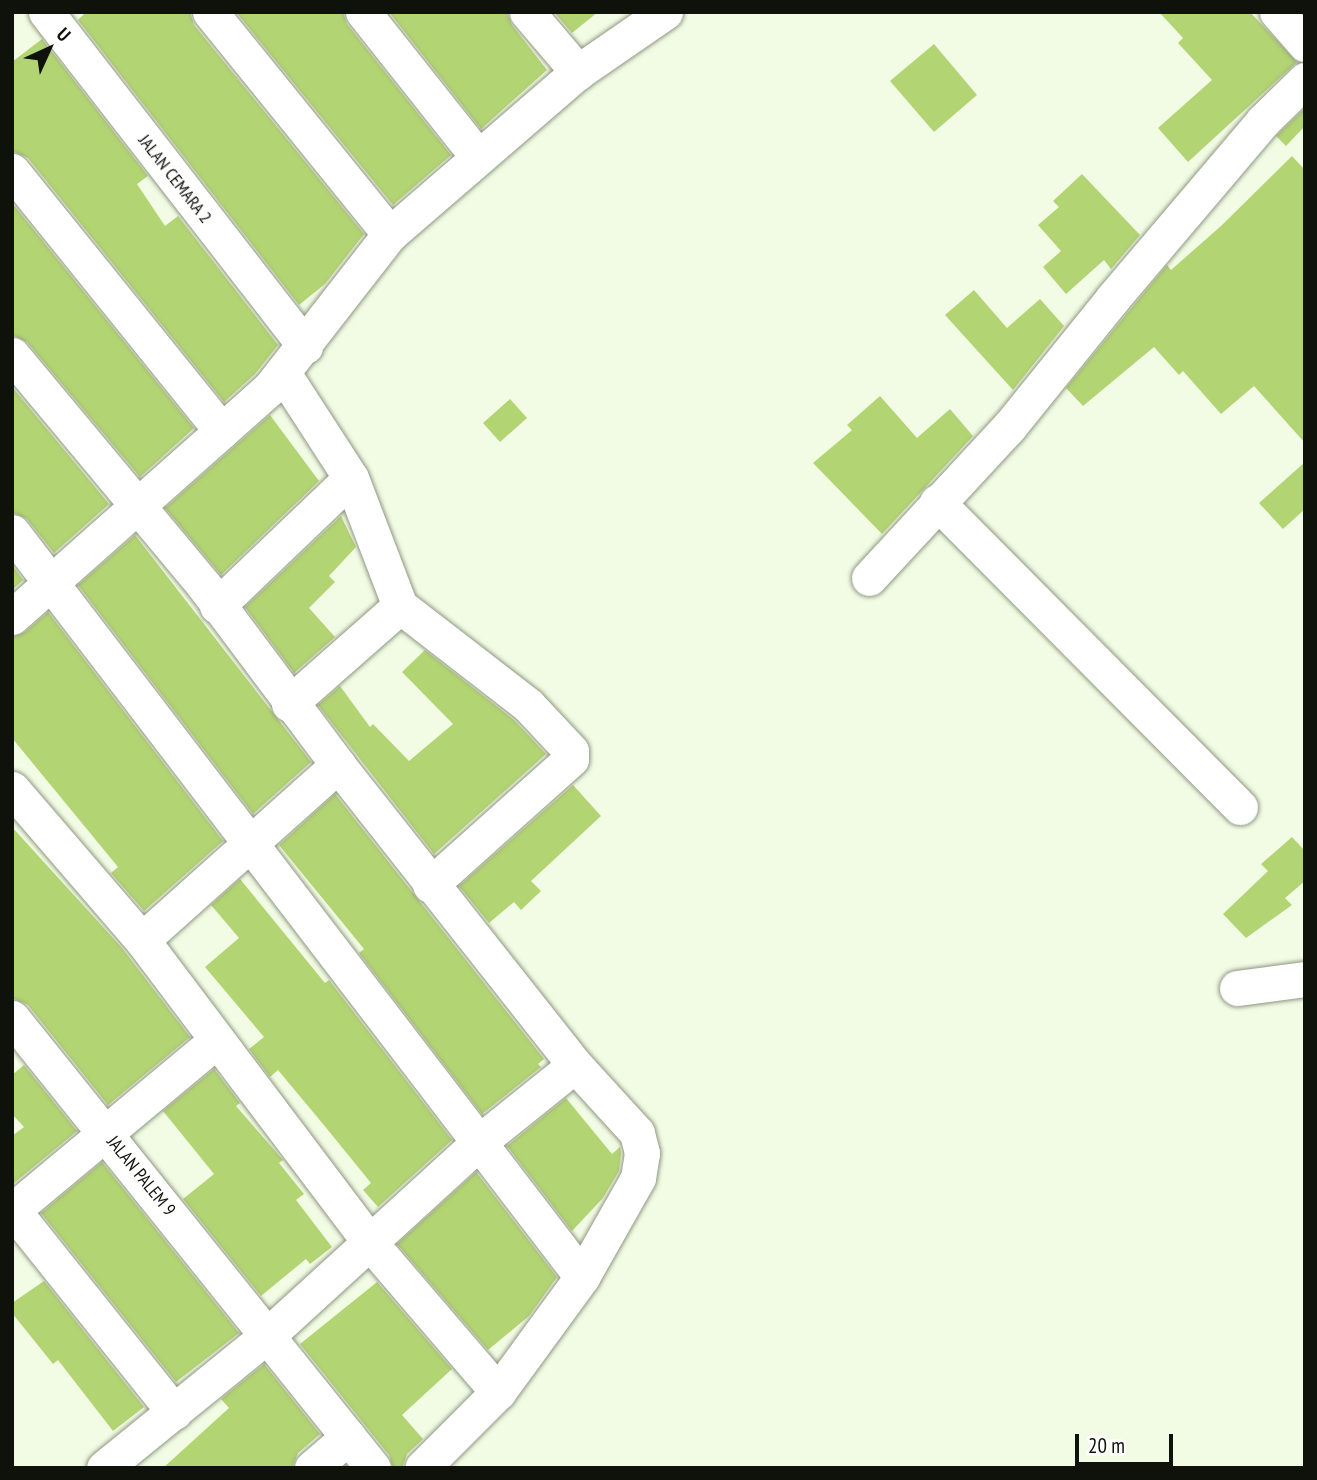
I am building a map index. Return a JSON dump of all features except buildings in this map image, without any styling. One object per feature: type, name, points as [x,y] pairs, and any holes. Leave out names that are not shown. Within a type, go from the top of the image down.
[{"type":"street","name":"JALAN CEMARA 2","points":[[46,12],[305,346]]},
{"type":"street","points":[[210,12],[390,234]]},
{"type":"street","points":[[363,12],[477,156]]},
{"type":"street","points":[[527,12],[579,72]]},
{"type":"street","points":[[1277,12],[1305,44]]},
{"type":"street","points":[[12,617],[222,431],[283,373],[390,234],[477,156],[579,72],[662,15]]},
{"type":"street","points":[[869,578],[1009,427],[1130,277],[1263,121],[1305,80]]},
{"type":"street","points":[[12,171],[222,431]]},
{"type":"street","points":[[12,355],[217,606],[289,704],[430,885],[575,1065],[637,1133],[642,1153],[638,1178],[582,1277],[498,1392],[422,1468]]},
{"type":"street","points":[[283,373],[351,478],[400,606],[527,705],[571,751],[571,759],[430,885]]},
{"type":"street","points":[[217,606],[351,478]]},
{"type":"street","points":[[937,502],[1240,807]]},
{"type":"street","points":[[12,532],[582,1277]]},
{"type":"street","points":[[289,704],[400,606]]},
{"type":"street","points":[[142,940],[252,846],[285,810],[338,765]]},
{"type":"street","points":[[12,789],[142,940],[370,1244],[498,1392]]},
{"type":"street","points":[[1237,988],[1305,979]]},
{"type":"street","name":"JALAN PALEM 9","points":[[12,1018],[269,1334],[373,1468]]},
{"type":"street","points":[[174,1412],[13,1209],[105,1130],[134,1112],[216,1041]]},
{"type":"street","points":[[104,1468],[269,1334],[478,1143],[575,1065]]},
{"type":"street","points":[[312,1468],[348,1437]]}]
